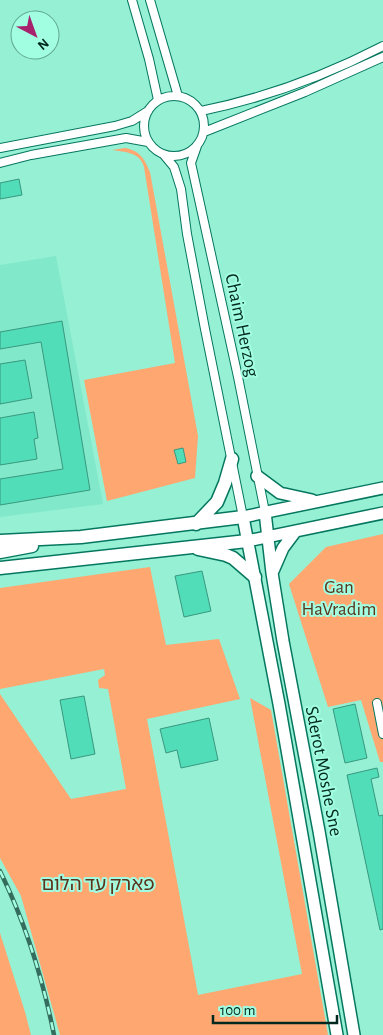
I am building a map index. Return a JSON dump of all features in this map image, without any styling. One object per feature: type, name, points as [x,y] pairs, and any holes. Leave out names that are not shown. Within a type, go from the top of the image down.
[{"type":"highway","points":[[196,524],[217,502],[232,459]]},
{"type":"highway","points":[[0,541],[81,537],[243,517]]},
{"type":"highway","points":[[0,552],[81,537]]},
{"type":"highway","points":[[0,568],[247,540]]},
{"type":"highway","points":[[184,546],[233,558],[255,577]]},
{"type":"highway","points":[[0,574],[72,560]]},
{"type":"main road","points":[[257,476],[280,494],[318,502]]},
{"type":"main road","points":[[243,517],[383,488]]},
{"type":"main road","name":"Sderot Moshe Sne","points":[[265,512],[272,573],[292,693],[319,831],[354,1035]]},
{"type":"main road","points":[[247,540],[295,532],[383,513]]},
{"type":"main road","name":"Sderot Moshe Sne","points":[[243,517],[279,704],[337,1035]]},
{"type":"main road","points":[[272,573],[283,548],[295,532]]},
{"type":"street","points":[[132,0],[150,59],[158,100]]},
{"type":"street","points":[[150,0],[178,96]]},
{"type":"street","points":[[201,111],[252,100],[286,88],[328,72],[383,46]]},
{"type":"street","points":[[204,132],[305,92],[383,56]]},
{"type":"street","points":[[0,148],[116,126],[132,121],[148,111],[158,100],[171,96],[187,98],[201,111],[204,120],[204,132],[198,146],[182,156],[173,157],[164,155],[152,147],[144,132],[144,121],[148,111]]},
{"type":"street","points":[[0,162],[126,138],[148,142]]},
{"type":"street","name":"Chaim Herzog","points":[[198,146],[191,162],[238,377],[265,512]]},
{"type":"street","name":"Chaim Herzog","points":[[164,155],[174,167],[181,189],[188,244],[243,517]]},
{"type":"street","points":[[377,703],[383,734]]},
{"type":"shaded area","points":[[56,256],[103,504],[0,517],[0,265]]},
{"type":"green space","points":[[125,148],[141,156],[150,172],[198,436],[195,478],[107,501],[84,380],[175,363],[144,167],[136,156],[127,152],[112,150]]},
{"type":"green space","name":"Gan HaVradim","points":[[383,534],[383,762],[380,762],[361,700],[328,707],[289,584],[326,547]]},
{"type":"green space","name":"פארק עד הלום","points":[[150,567],[166,645],[219,639],[240,699],[147,719],[198,995],[302,974],[250,698],[271,710],[328,1035],[60,1035],[21,896],[0,858],[0,694],[71,799],[126,789],[108,689],[99,688],[98,680],[105,675],[104,669],[0,689],[0,588]]},
{"type":"green space","points":[[0,933],[25,1012],[31,1035],[0,1035]]},
{"type":"building","points":[[19,179],[22,195],[0,199],[0,183]]},
{"type":"building","points":[[62,321],[90,490],[0,505],[0,479],[63,469],[41,342],[0,349],[0,332]]},
{"type":"building","points":[[25,360],[32,398],[0,404],[0,364]]},
{"type":"building","points":[[34,412],[38,438],[34,439],[37,459],[0,465],[0,418]]},
{"type":"building","points":[[183,448],[186,462],[178,464],[174,450]]},
{"type":"building","points":[[202,571],[211,611],[184,617],[175,576]]},
{"type":"building","points":[[84,696],[95,754],[71,759],[60,700]]},
{"type":"building","points":[[355,704],[367,758],[345,763],[333,709]]},
{"type":"building","points":[[209,718],[218,760],[181,768],[177,750],[166,753],[160,729]]},
{"type":"building","points":[[377,768],[379,777],[371,779],[379,816],[383,815],[383,929],[380,930],[347,775]]},
{"type":"railway","points":[[0,871],[32,951],[54,1035]]}]
